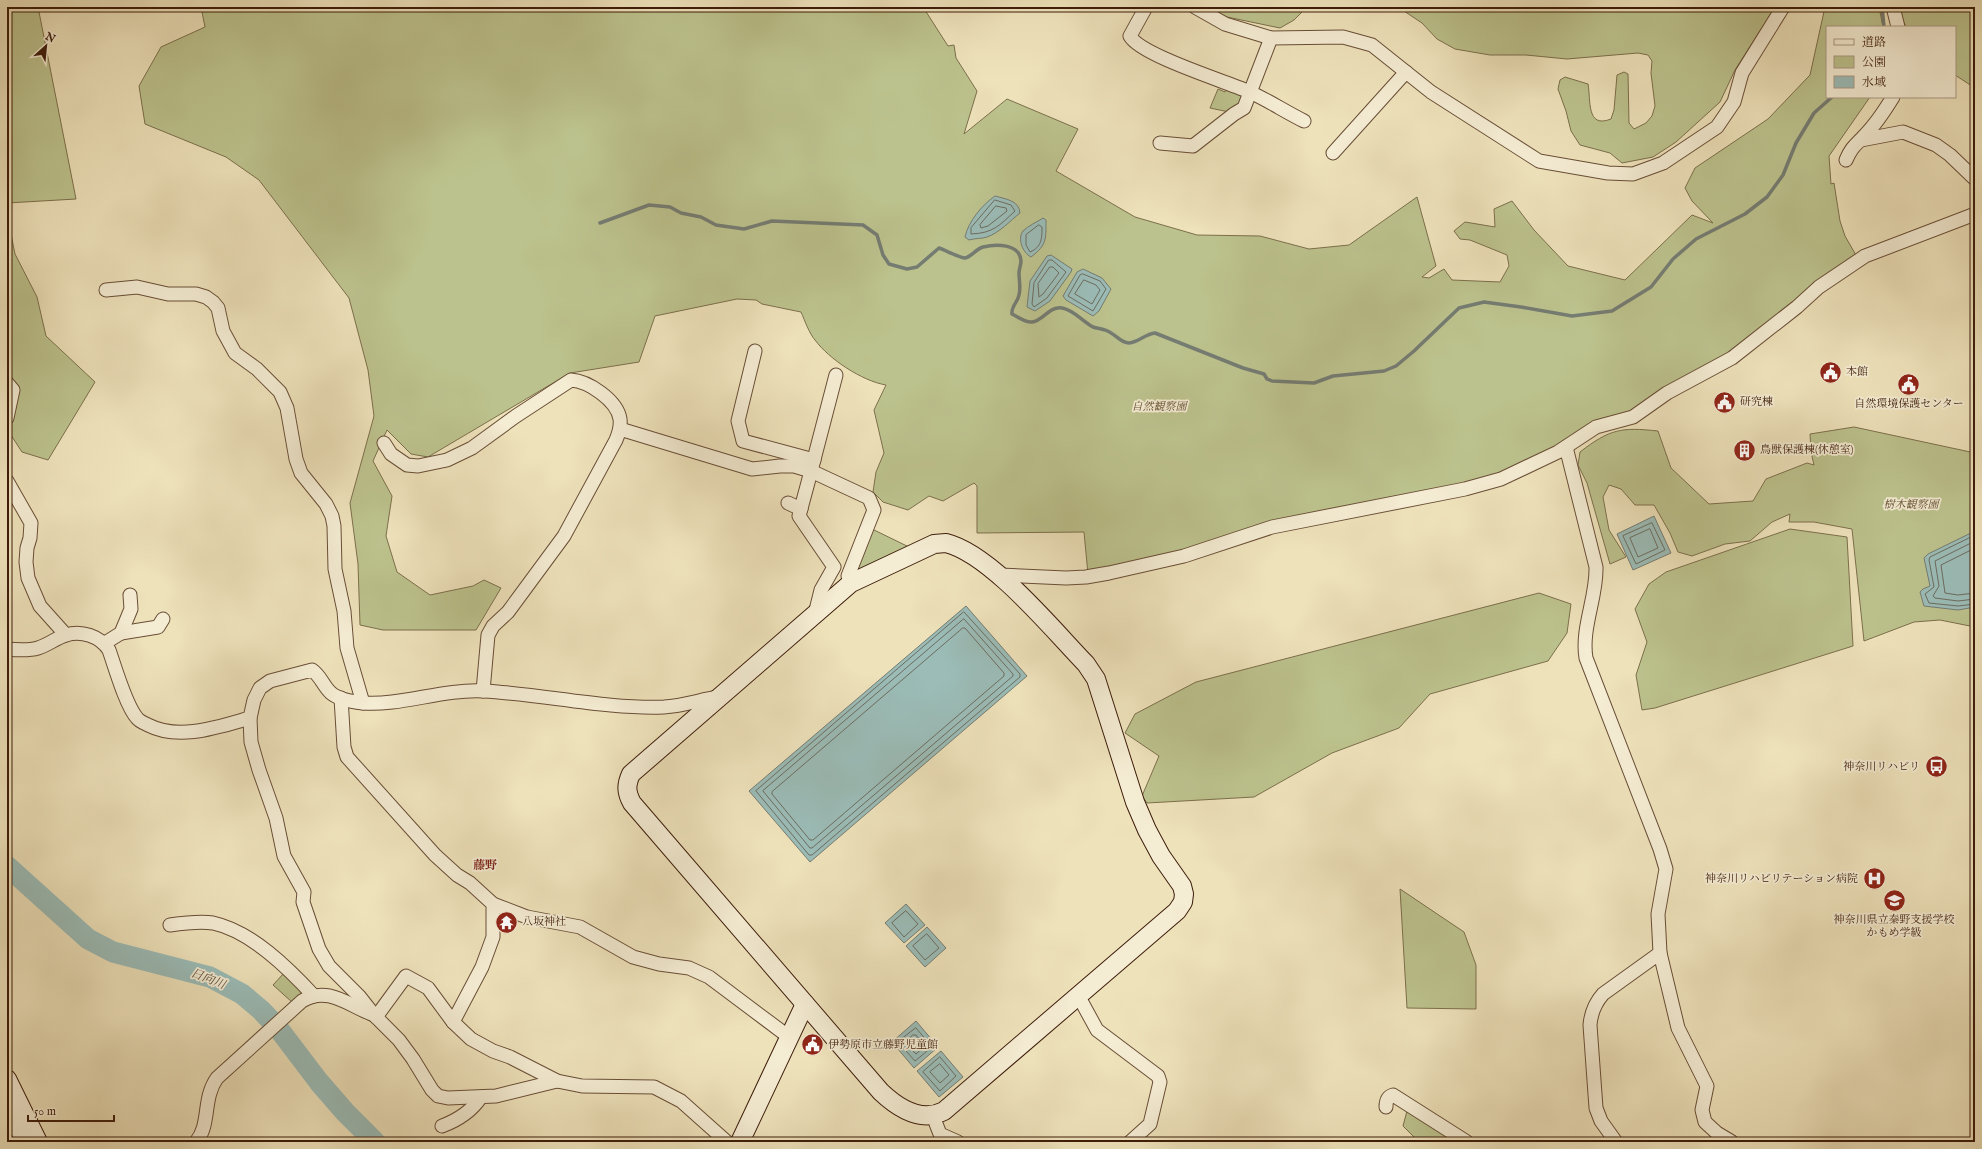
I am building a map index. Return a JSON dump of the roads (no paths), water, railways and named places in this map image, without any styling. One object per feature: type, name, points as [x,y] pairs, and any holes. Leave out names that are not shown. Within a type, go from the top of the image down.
[{"type":"street","points":[[1146,7],[1130,36],[1133,42],[1168,60],[1251,92],[1304,121]]},
{"type":"street","points":[[1195,7],[1225,24],[1271,38],[1343,37],[1372,46],[1431,92],[1539,161],[1608,172],[1633,174],[1663,163],[1717,127],[1734,102],[1742,73],[1783,7]]},
{"type":"street","points":[[1893,7],[1898,26]]},
{"type":"street","points":[[1160,143],[1193,146],[1244,108],[1271,38]]},
{"type":"street","points":[[1333,153],[1406,72]]},
{"type":"street","points":[[1846,160],[1851,148],[1861,140],[1880,117],[1892,98]]},
{"type":"street","points":[[1861,140],[1903,132],[1936,145],[1973,172]]},
{"type":"street","points":[[1000,575],[1066,578],[1086,577],[1109,573],[1184,556],[1272,527],[1465,489],[1501,479],[1566,447],[1576,438],[1596,427],[1633,418],[1667,393],[1732,358],[1797,307],[1819,287],[1860,259],[1888,246],[1975,214]]},
{"type":"street","points":[[106,290],[137,287],[168,294],[196,294],[206,297],[218,308],[223,331],[235,353],[257,369],[280,392],[287,408],[296,459],[302,473],[326,504],[332,516],[334,526],[335,568],[344,611],[346,648],[363,703]]},
{"type":"street","points":[[755,351],[738,420],[743,441],[812,467]]},
{"type":"street","points":[[815,614],[821,590],[834,568],[799,516],[836,375]]},
{"type":"street","points":[[384,443],[391,454],[406,465],[418,466],[447,460],[472,448],[516,416],[571,380],[581,380],[590,384],[607,398],[618,413],[620,429],[616,440],[564,536],[508,612],[493,626],[488,635],[483,691]]},
{"type":"street","points":[[7,383],[13,390],[7,418]]},
{"type":"street","points":[[620,429],[752,469],[794,466],[811,471],[869,498],[874,510],[848,576],[851,583]]},
{"type":"street","points":[[1566,447],[1596,567],[1597,583],[1584,645],[1586,658],[1660,849],[1666,869],[1658,914],[1660,953],[1678,1028],[1707,1086],[1702,1110],[1705,1122],[1717,1133],[1732,1142]]},
{"type":"street","points":[[7,481],[31,523],[26,562],[28,578],[40,606],[66,635]]},
{"type":"street","points":[[788,503],[801,509]]},
{"type":"street","points":[[946,543],[958,546],[1000,575],[1086,664],[1096,679],[1135,802],[1147,830],[1161,856],[1182,886],[1184,894],[1183,902],[1177,911],[944,1111],[933,1116],[918,1115],[888,1098],[632,803],[627,794],[627,784],[631,774],[851,583],[934,544],[946,543]]},
{"type":"street","points":[[121,633],[131,609],[130,595]]},
{"type":"street","points":[[105,643],[121,633],[158,628],[162,619]]},
{"type":"street","points":[[7,649],[28,650],[39,648],[66,635],[75,633],[93,636],[105,643],[137,719],[149,726],[175,732],[209,729],[250,718]]},
{"type":"street","points":[[557,1081],[496,1096],[448,1098],[438,1096],[432,1090],[413,1059],[399,1040],[329,966],[319,949],[303,902],[304,892],[284,856],[276,818],[252,742],[250,718],[254,700],[260,688],[270,681],[312,670],[317,673],[331,693],[341,698],[363,703],[392,701],[449,691],[483,691],[625,707],[666,706],[718,697]]},
{"type":"street","points":[[341,698],[344,747],[347,757],[435,856],[457,875],[470,883],[493,904],[527,917],[580,927],[634,957],[659,964],[689,968],[709,978],[789,1037]]},
{"type":"street","points":[[453,1022],[479,974],[493,937],[493,904]]},
{"type":"street","points":[[170,925],[197,922],[214,923],[231,929],[269,953],[296,976],[314,996]]},
{"type":"street","points":[[1616,1142],[1601,1121],[1596,1108],[1590,1025],[1591,1018],[1596,1004],[1603,994],[1660,953]]},
{"type":"street","points":[[375,1016],[406,976],[428,988],[453,1022],[471,1039],[557,1081],[582,1086],[654,1087],[681,1101],[727,1142]]},
{"type":"street","points":[[196,1142],[204,1126],[207,1099],[212,1086],[225,1070],[307,998],[330,995],[375,1016]]},
{"type":"street","points":[[1079,996],[1097,1030],[1158,1076],[1160,1082],[1150,1124],[1130,1142]]},
{"type":"street","points":[[740,1142],[805,1004]]},
{"type":"street","points":[[7,1079],[38,1142]]},
{"type":"street","points":[[1386,1107],[1386,1101],[1393,1095],[1467,1142]]},
{"type":"street","points":[[442,1126],[455,1121],[473,1109],[481,1097]]},
{"type":"street","points":[[7,1110],[23,1142]]},
{"type":"street","points":[[933,1116],[940,1134],[958,1142]]},
{"type":"street","points":[[7,1124],[14,1142]]},
{"type":"water","points":[[995,196],[1007,199],[1017,205],[1020,213],[1000,230],[991,235],[985,238],[969,240],[965,237],[972,220],[985,204]]},
{"type":"water","points":[[1043,218],[1046,220],[1046,232],[1043,245],[1031,257],[1023,249],[1021,234],[1025,229]]},
{"type":"water","points":[[1051,255],[1072,269],[1050,301],[1035,311],[1027,307],[1030,281],[1047,256]]},
{"type":"water","points":[[1083,269],[1102,278],[1111,289],[1099,311],[1093,316],[1066,300],[1063,296],[1077,272]]},
{"type":"water","points":[[1654,516],[1671,553],[1633,570],[1617,534]]},
{"type":"water","points":[[1975,531],[1975,607],[1958,610],[1924,606],[1920,592],[1930,586],[1924,558],[1928,554]]},
{"type":"water","points":[[966,606],[1027,676],[810,862],[749,791]]},
{"type":"water","points":[[906,904],[925,925],[904,943],[885,923]]},
{"type":"water","points":[[927,927],[946,948],[925,967],[906,946]]},
{"type":"water","points":[[916,1021],[938,1047],[914,1068],[892,1042]]},
{"type":"water","points":[[941,1051],[963,1077],[939,1097],[917,1071]]},
{"type":"waterway","points":[[1882,7],[1884,26]]},
{"type":"waterway","points":[[600,223],[649,205],[670,207],[681,213],[701,217],[716,225],[744,229],[772,221],[863,225],[877,235],[883,255],[889,264],[907,269],[917,267],[939,248],[965,258],[983,247],[994,245],[1006,246],[1012,248],[1020,255],[1020,292],[1012,314],[1025,321],[1036,321],[1053,309],[1062,308],[1074,313],[1093,327],[1107,331],[1126,343],[1136,341],[1155,333],[1243,368],[1264,374],[1267,379],[1272,381],[1314,383],[1333,376],[1384,371],[1396,366],[1459,308],[1484,302],[1572,316],[1612,311],[1651,287],[1673,259],[1696,239],[1745,214],[1767,197],[1783,175],[1796,143],[1814,113],[1831,98]]},
{"type":"waterway","name":"日向川","points":[[7,866],[88,939],[113,952],[210,977],[242,994],[261,1010],[278,1028],[319,1082],[345,1112],[375,1142]]},
{"type":"place","name":"本館","points":[[1830,372]]},
{"type":"place","name":"自然環境保護センター","points":[[1909,384]]},
{"type":"place","name":"研究棟","points":[[1724,402]]},
{"type":"place","name":"鳥獣保護棟(休憩室)","points":[[1745,450]]},
{"type":"place","name":"神奈川リハビリ","points":[[1936,767]]},
{"type":"place","name":"神奈川リハビリテーション病院","points":[[1874,879]]},
{"type":"place","name":"神奈川県立秦野支援学校 かもめ学級","points":[[1894,900]]},
{"type":"place","name":"八坂神社","points":[[506,922]]},
{"type":"place","name":"伊勢原市立藤野児童館","points":[[813,1045]]},
{"type":"district","name":"藤野","points":[[485,865]]},
{"type":"park label","name":"自然観察園","points":[[1159,407]]},
{"type":"park label","name":"樹木観察園","points":[[1911,505]]}]
